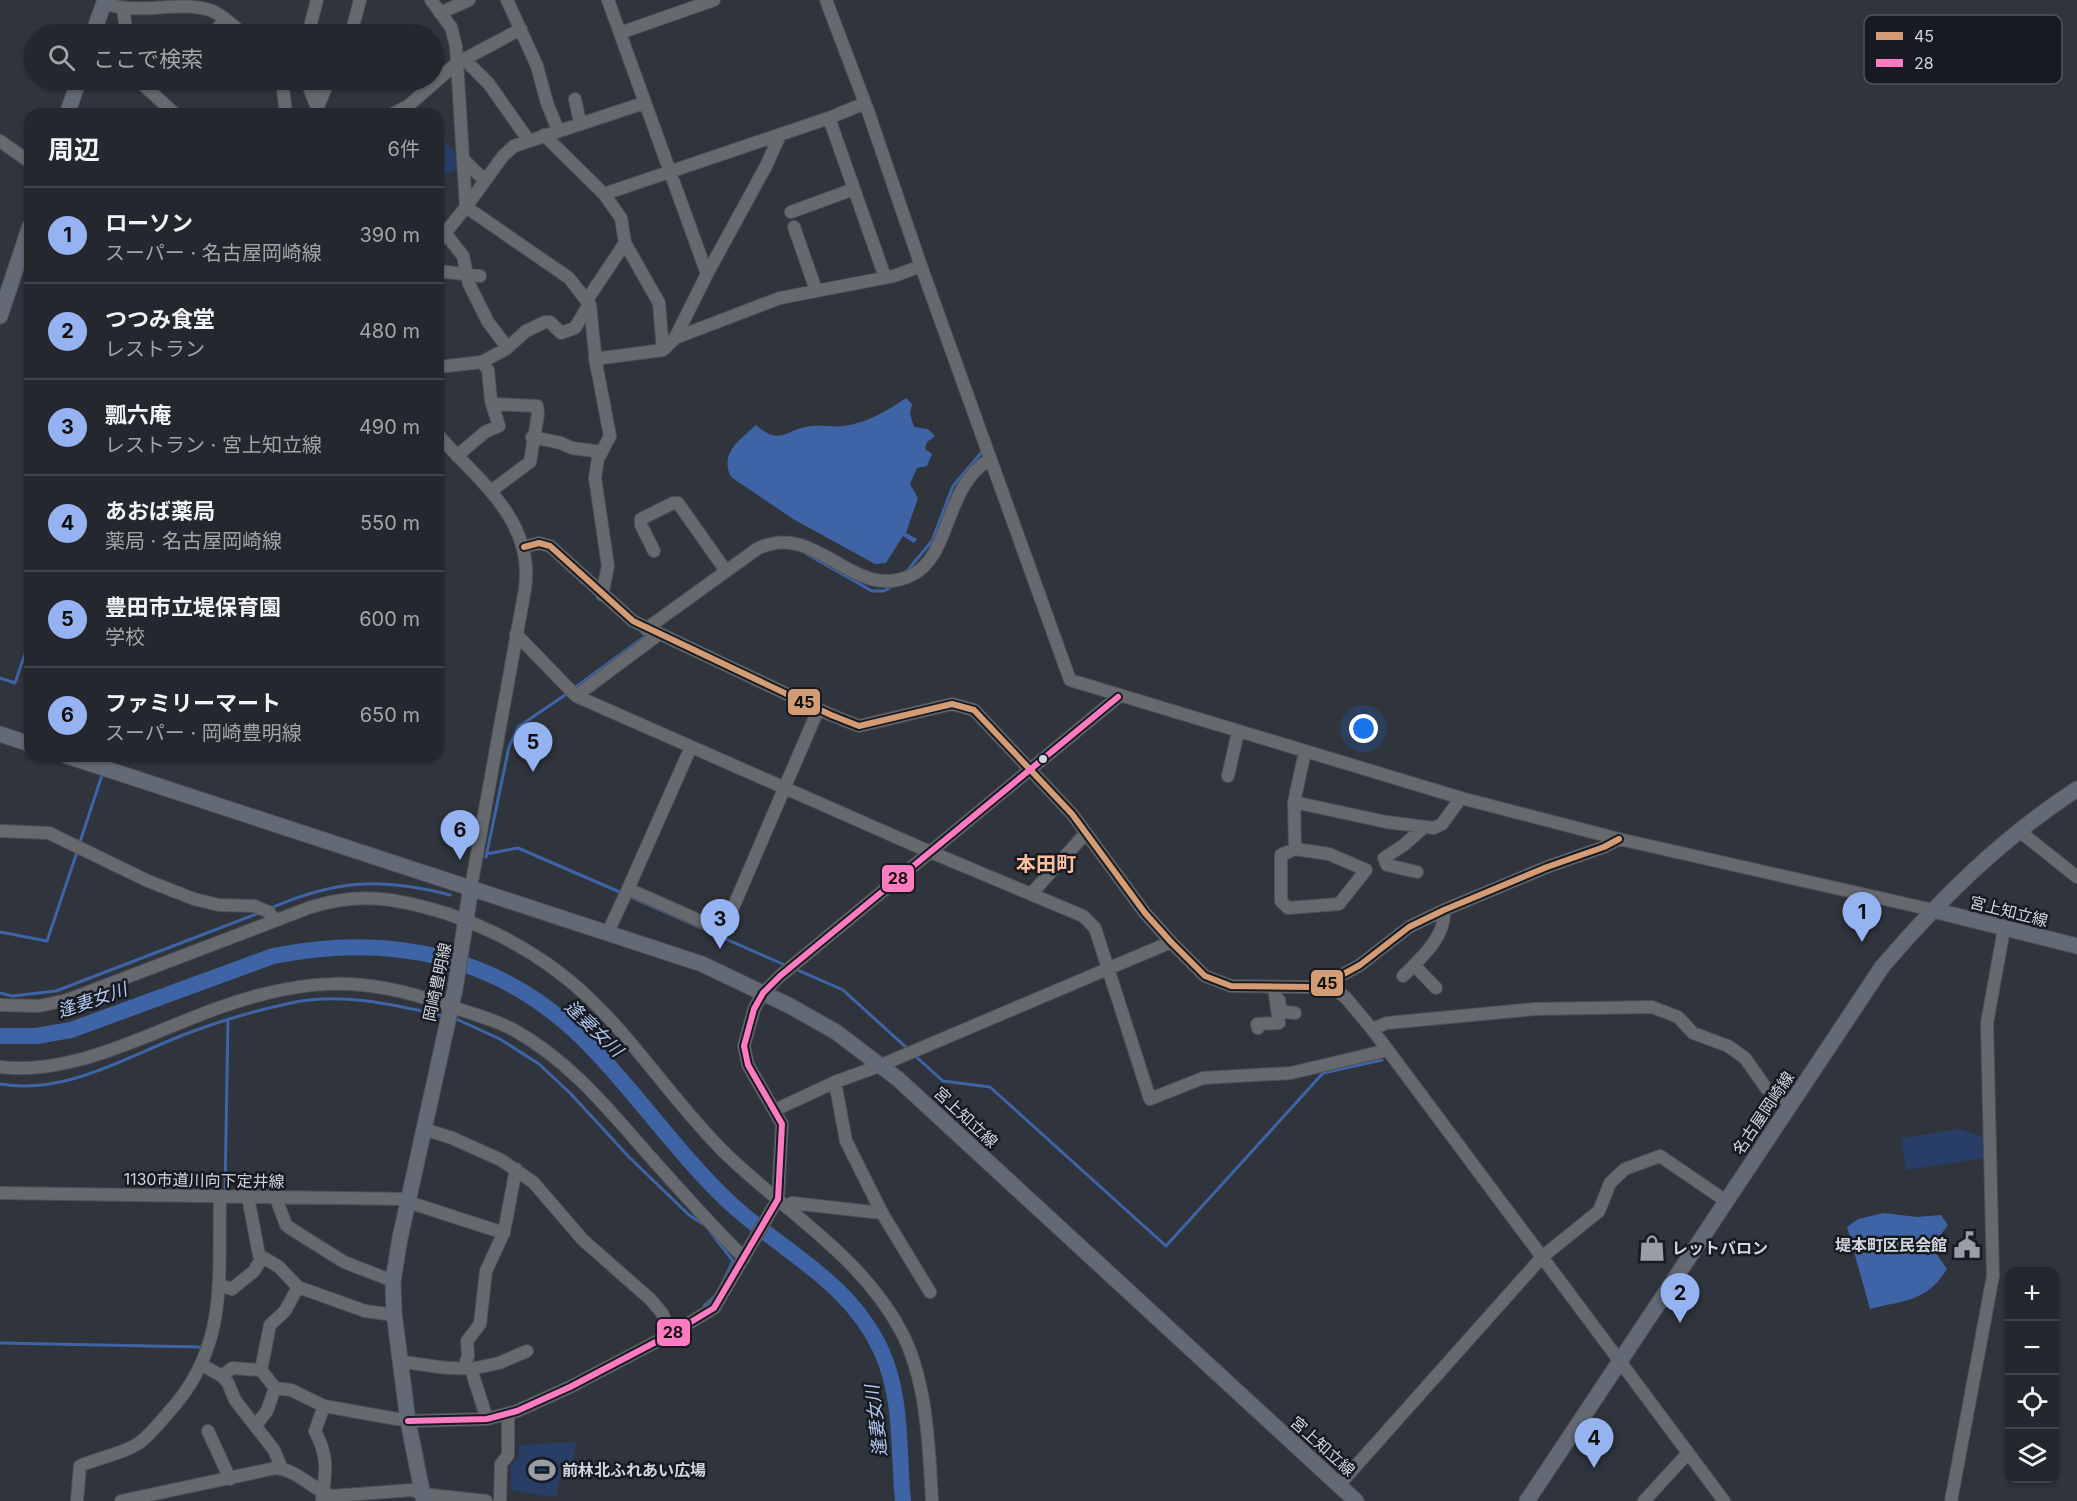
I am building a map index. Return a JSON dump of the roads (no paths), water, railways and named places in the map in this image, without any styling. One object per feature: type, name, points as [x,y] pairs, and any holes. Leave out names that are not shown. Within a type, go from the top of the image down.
[{"type":"main road","points":[[96,24],[104,2]]},
{"type":"main road","points":[[69,108],[75,90]]},
{"type":"main road","points":[[0,316],[24,244]]},
{"type":"main road","points":[[0,734],[24,742]]},
{"type":"main road","points":[[86,762],[471,887]]},
{"type":"main road","name":"名古屋岡崎線","points":[[1527,1501],[1882,967],[1933,910],[2018,830],[2077,789]]},
{"type":"main road","name":"岡崎豊明線","points":[[423,1497],[408,1420],[394,1315],[393,1281],[454,989],[467,923],[471,887]]},
{"type":"main road","name":"宮上知立線","points":[[471,887],[702,963],[836,1032],[907,1087],[1356,1501]]},
{"type":"main road","name":"宮上知立線","points":[[1933,910],[2077,946]]},
{"type":"street","points":[[311,24],[317,0]]},
{"type":"street","points":[[354,24],[360,0]]},
{"type":"street","points":[[431,0],[451,27],[461,61],[466,207]]},
{"type":"street","points":[[440,13],[469,0]]},
{"type":"street","points":[[507,0],[537,66],[547,103],[558,130]]},
{"type":"street","points":[[608,0],[668,172],[707,274]]},
{"type":"street","points":[[620,33],[692,4],[714,0]]},
{"type":"street","points":[[826,0],[865,103],[921,266],[1070,680],[1118,697],[1461,798],[1619,838],[1933,910]]},
{"type":"street","points":[[104,2],[123,10],[174,7],[208,9],[230,24]]},
{"type":"street","points":[[123,10],[125,24]]},
{"type":"street","points":[[221,24],[225,20]]},
{"type":"street","points":[[444,75],[461,61],[521,29]]},
{"type":"street","points":[[461,61],[489,84],[529,141]]},
{"type":"street","points":[[149,90],[168,108]]},
{"type":"street","points":[[283,90],[285,108]]},
{"type":"street","points":[[309,90],[315,108]]},
{"type":"street","points":[[318,108],[325,90]]},
{"type":"street","points":[[404,108],[427,90]]},
{"type":"street","points":[[575,99],[580,123]]},
{"type":"street","points":[[444,235],[502,156],[513,147],[644,103]]},
{"type":"street","points":[[604,194],[829,118],[865,103]]},
{"type":"street","points":[[829,118],[885,277]]},
{"type":"street","points":[[544,135],[604,194],[621,218],[625,243],[659,303],[663,350]]},
{"type":"street","points":[[595,359],[663,350],[675,338],[766,166],[780,135]]},
{"type":"street","points":[[0,141],[24,158]]},
{"type":"street","points":[[463,159],[480,176],[488,177]]},
{"type":"street","points":[[791,212],[854,189]]},
{"type":"street","points":[[466,207],[569,278],[588,302],[595,359],[610,435],[602,452],[595,478],[608,566],[602,596]]},
{"type":"street","points":[[794,227],[816,290]]},
{"type":"street","points":[[444,240],[463,256],[466,275],[488,322],[507,347]]},
{"type":"street","points":[[444,366],[482,362],[507,347],[526,331],[545,322],[550,322],[561,333],[575,328],[588,302],[625,243]]},
{"type":"street","points":[[675,338],[780,298],[885,277],[921,266]]},
{"type":"street","points":[[444,272],[480,276]]},
{"type":"street","points":[[458,456],[485,432],[499,426],[492,404],[488,370],[482,362]]},
{"type":"street","points":[[491,491],[527,465],[537,406],[492,404]]},
{"type":"street","points":[[532,437],[561,443],[572,448],[602,452]]},
{"type":"street","points":[[444,441],[491,491],[512,518],[524,548],[526,577],[471,887]]},
{"type":"street","points":[[646,628],[759,549],[785,541],[807,547],[867,579],[880,582],[913,575],[925,565],[938,546],[959,490],[981,464],[990,459]]},
{"type":"street","points":[[654,551],[641,525],[641,519],[676,502],[726,571]]},
{"type":"street","points":[[524,548],[539,543],[550,546],[602,596],[658,635],[818,710],[859,726],[932,707],[962,705],[984,719],[1031,768],[1086,833],[1145,913],[1171,942],[1205,976],[1232,986],[1311,987],[1327,983],[1360,965],[1408,927],[1547,867],[1604,848],[1619,838]]},
{"type":"street","points":[[516,634],[571,691],[783,788],[1083,916],[1095,928],[1150,1099],[1203,1078],[1291,1073],[1388,1050]]},
{"type":"street","points":[[571,691],[658,635]]},
{"type":"street","points":[[222,1376],[232,1368],[261,1370],[275,1388],[291,1390],[324,1406],[397,1419],[487,1419],[508,1414],[570,1387],[671,1334],[714,1308],[776,1202],[782,1131],[775,1110],[754,1076],[745,1056],[746,1032],[764,993],[780,976],[1118,697]]},
{"type":"street","points":[[628,889],[723,931],[818,710]]},
{"type":"street","points":[[1228,776],[1238,732]]},
{"type":"street","points":[[608,932],[691,747]]},
{"type":"street","points":[[1295,849],[1294,802],[1305,752]]},
{"type":"street","points":[[1294,802],[1423,828],[1434,828],[1442,824],[1461,798]]},
{"type":"street","points":[[1417,872],[1387,865],[1384,858],[1404,846],[1423,828]]},
{"type":"street","points":[[2018,830],[2077,877]]},
{"type":"street","points":[[0,831],[49,833],[148,881],[194,899],[267,914]]},
{"type":"street","points":[[1032,893],[1086,833]]},
{"type":"street","points":[[1295,849],[1329,854],[1366,870],[1338,904],[1288,908],[1281,901],[1281,855],[1295,849]]},
{"type":"street","points":[[0,1005],[39,1006],[67,1000],[267,914],[353,897],[405,901],[503,936],[542,960],[589,998],[720,1148],[776,1202],[789,1209],[872,1284],[902,1333],[914,1364],[921,1396],[932,1501]]},
{"type":"street","points":[[1402,976],[1435,942],[1444,920],[1444,910]]},
{"type":"street","points":[[1952,1501],[1993,1276],[1987,1023],[2004,929]]},
{"type":"street","points":[[775,1110],[835,1082],[879,1066],[1171,942]]},
{"type":"street","points":[[1414,965],[1436,988]]},
{"type":"street","points":[[0,1066],[18,1069],[68,1062],[251,997],[283,988],[347,983],[392,987],[490,1018],[534,1042],[565,1065],[599,1098],[746,1256]]},
{"type":"street","points":[[1327,983],[1346,998],[1372,1029],[1724,1501]]},
{"type":"street","points":[[1276,987],[1280,1007],[1284,1012],[1295,1012]]},
{"type":"street","points":[[1258,1028],[1257,1024],[1279,1023],[1276,987]]},
{"type":"street","points":[[1372,1029],[1387,1023],[1535,1009],[1652,1007],[1678,1017],[1693,1033],[1728,1046],[1745,1058],[1766,1088],[1791,1102]]},
{"type":"street","points":[[835,1082],[846,1141],[882,1213],[930,1292]]},
{"type":"street","points":[[424,1129],[469,1145],[516,1169],[532,1182],[583,1240],[650,1299],[662,1313],[671,1334]]},
{"type":"street","points":[[1339,1485],[1542,1257],[1599,1210],[1610,1183],[1625,1169],[1660,1156],[1726,1201]]},
{"type":"street","points":[[487,1419],[468,1369],[467,1341],[480,1324],[486,1271],[504,1233],[516,1169]]},
{"type":"street","name":"1130市道川向下定井線","points":[[0,1193],[408,1201],[504,1233]]},
{"type":"street","points":[[77,1501],[80,1466],[119,1453],[145,1438],[180,1400],[202,1365],[218,1317],[220,1197]]},
{"type":"street","points":[[248,1197],[257,1249],[262,1258],[279,1267],[298,1287],[365,1311],[394,1315]]},
{"type":"street","points":[[276,1198],[286,1225],[293,1230],[344,1262],[393,1281]]},
{"type":"street","points":[[789,1209],[792,1203],[803,1203],[820,1208],[882,1213]]},
{"type":"street","points":[[219,1285],[232,1289],[254,1271],[262,1258]]},
{"type":"street","points":[[261,1370],[270,1324],[285,1311],[298,1287]]},
{"type":"street","points":[[400,1362],[429,1364],[443,1369],[468,1369],[498,1363],[527,1351]]},
{"type":"street","points":[[202,1365],[222,1376],[228,1383],[235,1400],[274,1450],[282,1468]]},
{"type":"street","points":[[256,1425],[267,1411],[275,1388]]},
{"type":"street","points":[[322,1497],[326,1468],[324,1453],[315,1431],[324,1406]]},
{"type":"street","points":[[501,1501],[501,1464],[508,1455],[508,1414]]},
{"type":"street","points":[[208,1431],[230,1479]]},
{"type":"street","points":[[1644,1501],[1688,1453]]},
{"type":"street","points":[[122,1501],[282,1468],[297,1473],[322,1497],[412,1490],[423,1497],[486,1501]]},
{"type":"street","points":[[188,1487],[195,1501]]},
{"type":"waterway","points":[[907,571],[932,541],[953,486],[981,453]]},
{"type":"waterway","points":[[805,553],[872,591],[884,591],[894,585]]},
{"type":"waterway","points":[[573,689],[647,635]]},
{"type":"waterway","points":[[0,678],[15,683],[24,657]]},
{"type":"waterway","points":[[486,857],[509,747],[518,727],[568,693]]},
{"type":"waterway","points":[[79,845],[103,772]]},
{"type":"waterway","points":[[486,854],[518,848],[622,893]]},
{"type":"waterway","points":[[0,932],[47,941],[77,852]]},
{"type":"waterway","points":[[271,908],[316,892],[359,884],[402,885],[450,895]]},
{"type":"waterway","points":[[628,896],[710,932]]},
{"type":"waterway","points":[[0,993],[12,996],[56,991],[259,913]]},
{"type":"waterway","points":[[719,936],[787,966]]},
{"type":"waterway","name":"逢妻女川","points":[[0,1036],[36,1036],[71,1030],[273,956],[319,949],[364,947],[408,951],[449,960],[489,974],[528,995],[564,1021],[615,1072],[712,1186],[751,1221],[833,1286],[851,1305],[867,1326],[888,1368],[896,1406],[903,1501]]},
{"type":"waterway","points":[[793,968],[843,990],[909,1050]]},
{"type":"waterway","points":[[0,1084],[25,1086],[74,1079],[215,1023],[310,1000],[368,1001],[444,1016]]},
{"type":"waterway","points":[[454,1018],[500,1039],[539,1064],[570,1093],[629,1157],[689,1215],[706,1226],[733,1261],[716,1295],[704,1306],[705,1308]]},
{"type":"waterway","points":[[228,1020],[225,1191],[228,1191]]},
{"type":"waterway","points":[[914,1055],[943,1081],[990,1087],[1166,1246],[1323,1073],[1382,1060]]},
{"type":"waterway","points":[[244,1191],[272,1191]]},
{"type":"waterway","points":[[0,1343],[201,1347]]},
{"type":"place","name":"豊田市立堤保育園","points":[[533,772]]},
{"type":"place","name":"ファミリーマート","points":[[460,860]]},
{"type":"place","name":"ローソン","points":[[1862,942]]},
{"type":"place","name":"瓢六庵","points":[[720,949]]},
{"type":"place","name":"堤本町区民会館","points":[[1967,1245]]},
{"type":"place","name":"レットバロン","points":[[1652,1248]]},
{"type":"place","name":"つつみ食堂","points":[[1680,1323]]},
{"type":"place","name":"あおば薬局","points":[[1594,1468]]},
{"type":"place","name":"前林北ふれあい広場","points":[[542,1470]]},
{"type":"district","name":"本田町","points":[[1046,864]]}]
